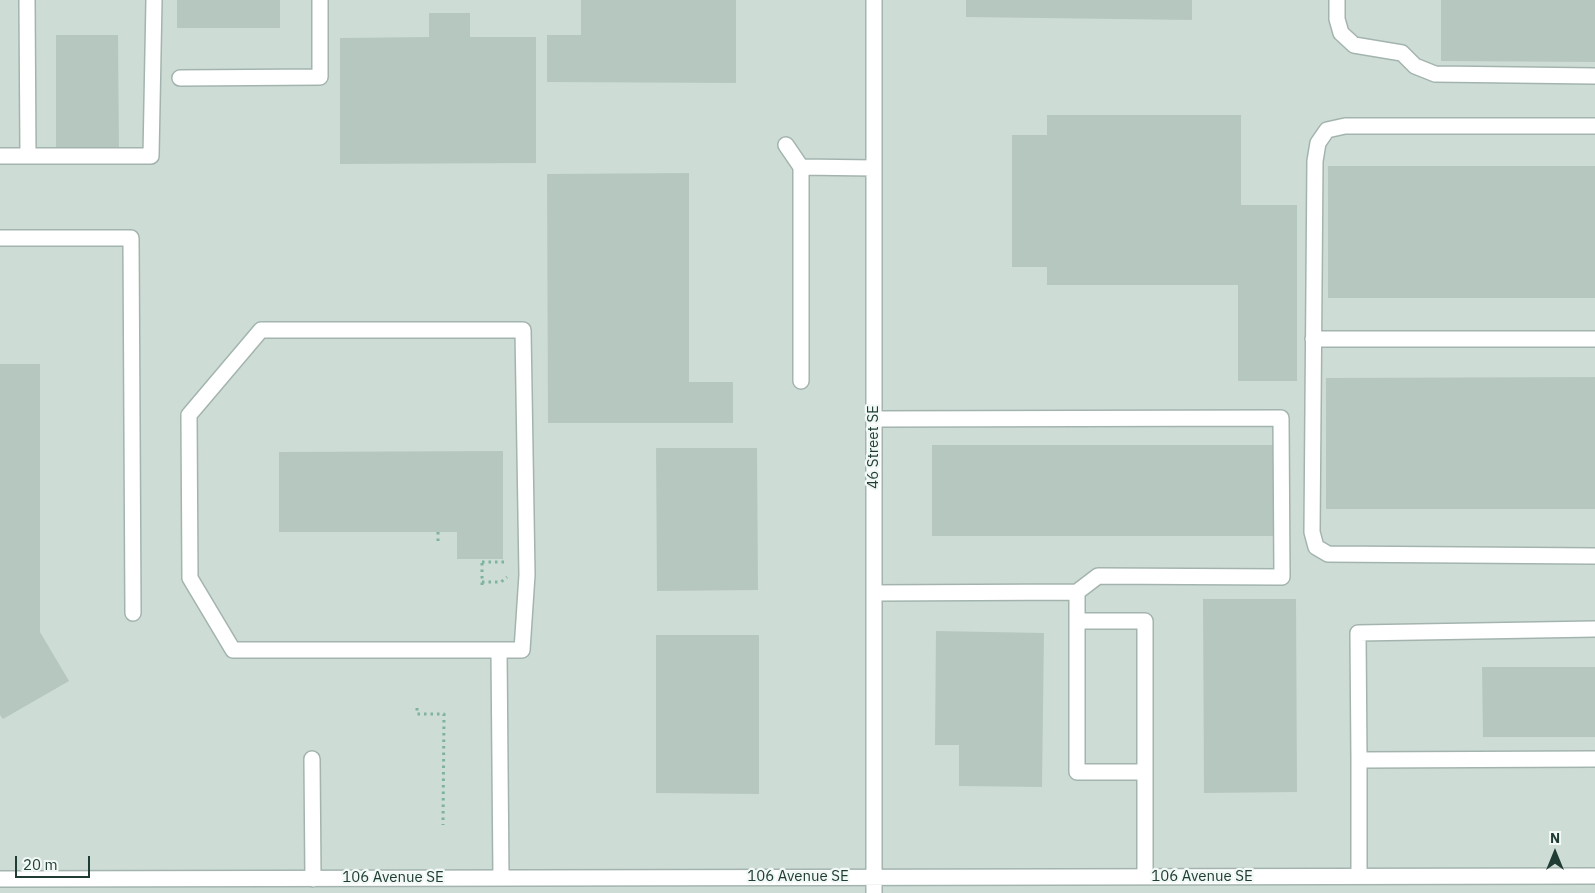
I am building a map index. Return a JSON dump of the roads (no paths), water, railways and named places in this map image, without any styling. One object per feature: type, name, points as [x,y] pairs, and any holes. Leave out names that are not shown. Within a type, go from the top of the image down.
[{"type":"street","points":[[27,0],[28,156]]},
{"type":"street","points":[[0,156],[151,156],[154,0]]},
{"type":"street","points":[[180,78],[320,77],[320,0]]},
{"type":"street","name":"46 Street SE","points":[[874,0],[874,893]]},
{"type":"street","points":[[1337,0],[1337,19],[1341,33],[1354,45],[1402,53],[1416,66],[1435,74],[1595,76]]},
{"type":"street","points":[[1595,126],[1345,126],[1327,130],[1318,143],[1315,162],[1312,532],[1316,547],[1328,554],[1595,556]]},
{"type":"street","points":[[786,145],[801,167],[801,381]]},
{"type":"street","points":[[801,167],[874,168]]},
{"type":"street","points":[[0,238],[131,238],[133,613]]},
{"type":"street","points":[[261,330],[523,330],[527,575],[522,650],[499,650],[233,650],[190,578],[189,415],[261,330]]},
{"type":"street","points":[[1313,339],[1595,339]]},
{"type":"street","points":[[874,419],[1281,418],[1282,577],[1098,576],[1077,592],[874,593]]},
{"type":"street","points":[[1077,592],[1077,772],[1146,772]]},
{"type":"street","points":[[1077,621],[1146,621],[1146,877]]},
{"type":"street","points":[[1359,876],[1358,633],[1595,629]]},
{"type":"street","points":[[499,650],[502,878]]},
{"type":"street","points":[[1359,760],[1595,759]]},
{"type":"street","points":[[312,760],[313,879]]},
{"type":"street","name":"106 Avenue SE","points":[[0,879],[1595,876]]}]
